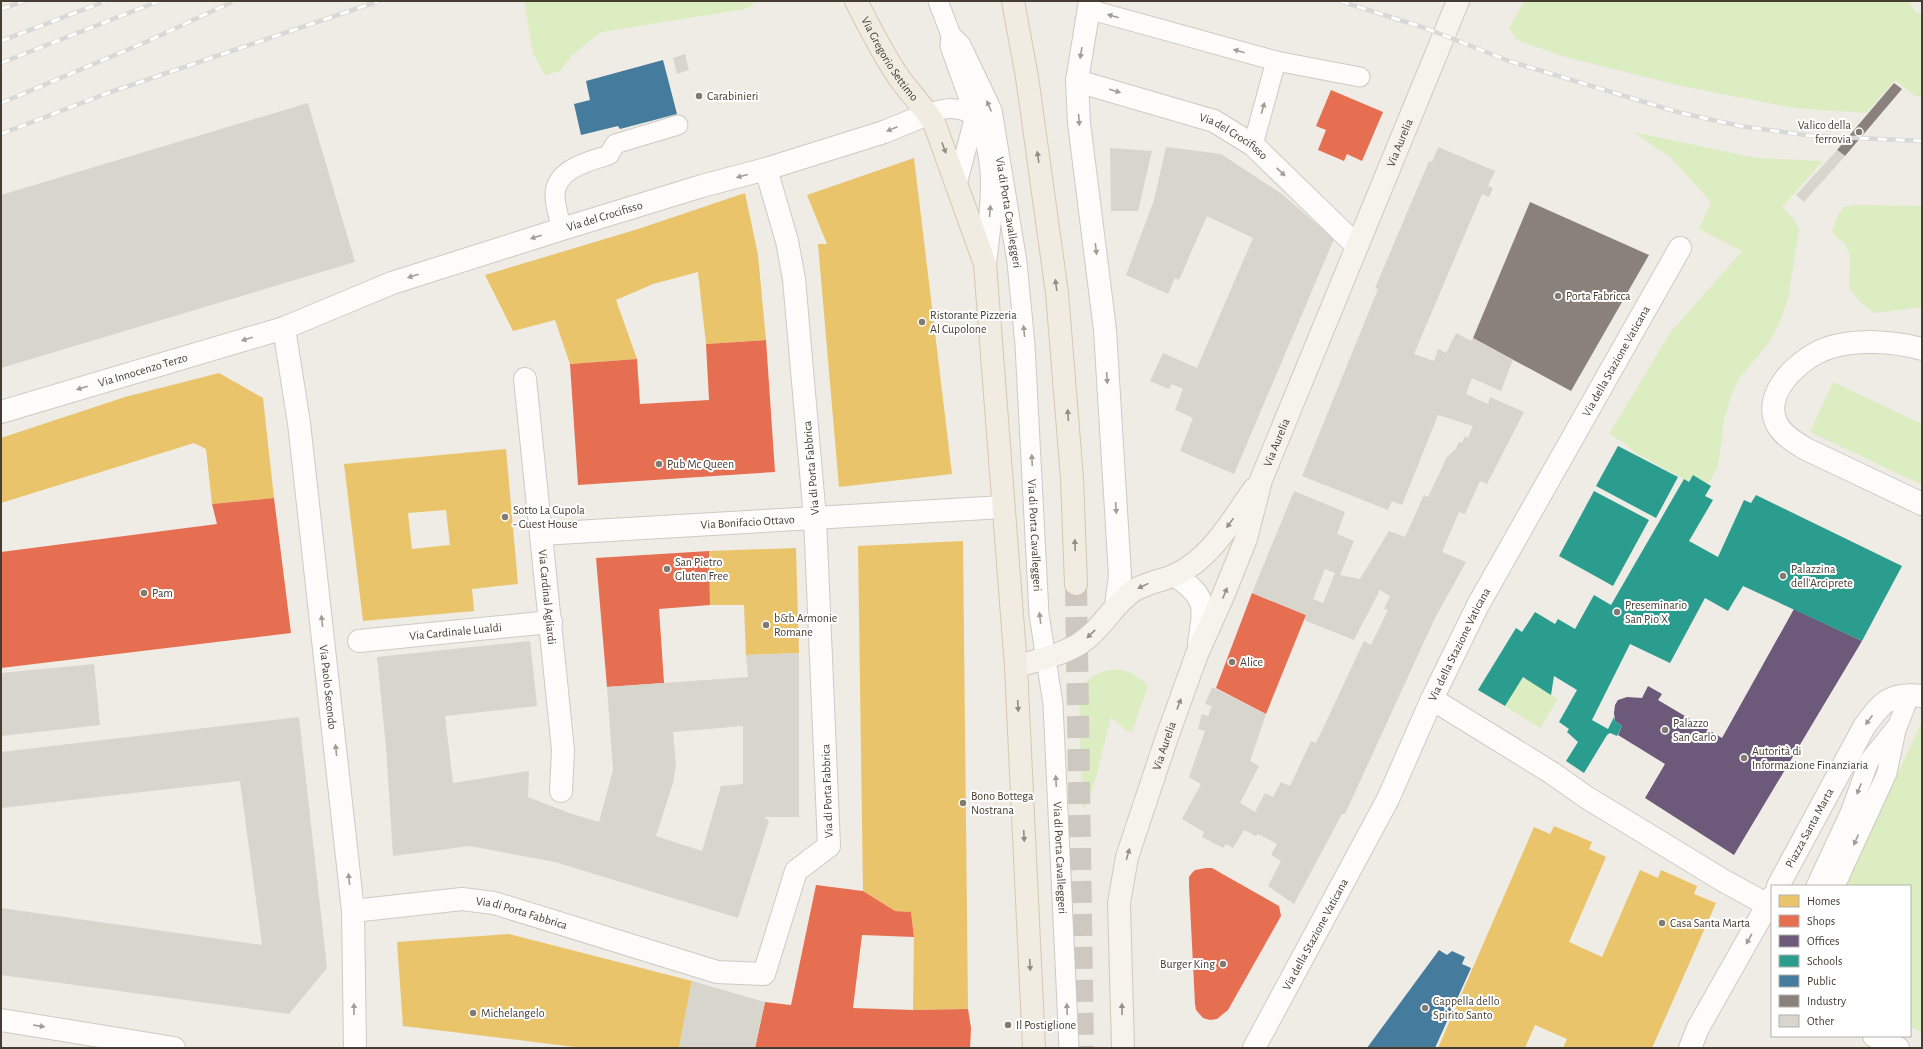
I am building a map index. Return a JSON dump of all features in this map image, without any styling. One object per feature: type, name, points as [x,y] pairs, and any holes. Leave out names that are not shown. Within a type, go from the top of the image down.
[{"type":"main road","name":"Via Gregorio Settimo","points":[[856,1],[891,66],[906,89],[928,114]]},
{"type":"main road","points":[[1013,1],[1027,77],[1057,293],[1072,478],[1076,584]]},
{"type":"main road","points":[[928,114],[940,138],[985,264],[1016,667],[1034,1048]]},
{"type":"street","name":"Via Aurelia","points":[[1122,1048],[1120,892],[1127,857],[1136,828],[1167,737],[1198,654],[1246,539],[1261,480],[1458,1]]},
{"type":"street","points":[[1089,5],[1077,81],[1079,122],[1104,330],[1120,576],[1116,605]]},
{"type":"street","name":"Via del Crocifisso","points":[[1077,81],[1214,121],[1253,145],[1357,246]]},
{"type":"street","name":"Via del Crocifisso","points":[[284,328],[392,283],[702,186],[766,170],[884,132],[928,114]]},
{"type":"street","points":[[975,116],[983,128],[992,179],[991,208],[985,264]]},
{"type":"street","name":"Via di Porta Fabbrica","points":[[353,911],[462,899],[494,903],[716,972],[764,974],[796,871],[829,846],[815,518],[793,267],[766,170]]},
{"type":"street","name":"Via della Stazione Vaticana","points":[[1254,1048],[1388,799],[1432,699],[1478,606],[1680,248]]},
{"type":"street","name":"Via Innocenzo Terzo","points":[[1,412],[284,328]]},
{"type":"street","name":"Via Paolo Secondo","points":[[284,328],[299,423],[353,911],[355,1048]]},
{"type":"street","points":[[1922,349],[1886,343],[1867,342],[1850,344],[1820,351],[1802,362],[1786,377],[1778,390],[1774,405],[1774,415],[1778,425],[1784,433],[1806,449],[1922,504]]},
{"type":"street","name":"Via Cardinal Agliardi","points":[[525,379],[563,750],[561,792]]},
{"type":"street","points":[[1016,667],[1073,648],[1086,639],[1101,625],[1116,605],[1133,591],[1175,575],[1202,557],[1211,548],[1261,480]]},
{"type":"street","name":"Via Bonifacio Ottavo","points":[[541,534],[1003,507]]},
{"type":"street","points":[[1175,575],[1196,591],[1202,602],[1203,616],[1198,654]]},
{"type":"street","name":"Via Cardinale Lualdi","points":[[359,641],[551,622]]},
{"type":"street","name":"Piazza Santa Marta","points":[[1779,885],[1864,727],[1877,709],[1886,702],[1899,695],[1916,695]]},
{"type":"street","points":[[1432,699],[1552,773],[1586,797],[1724,881],[1771,895]]},
{"type":"street","name":"Piazza Santa Marta","points":[[1690,1048],[1698,1028],[1771,900]]},
{"type":"street","points":[[1771,917],[1771,930]]},
{"type":"street","points":[[1,1020],[174,1048]]},
{"type":"street","points":[[1876,1037],[1898,1048]]},
{"type":"lane","points":[[938,1],[951,35],[950,46],[975,116],[957,184]]},
{"type":"lane","points":[[1089,5],[1276,61],[1360,77]]},
{"type":"lane","name":"Via di Porta Cavalleggeri","points":[[951,35],[961,45],[992,110],[1017,262],[1025,353],[1039,614],[1053,704],[1069,1048]]},
{"type":"lane","points":[[1253,145],[1276,61]]},
{"type":"lane","points":[[928,114],[952,108],[964,109],[975,116]]},
{"type":"lane","points":[[562,229],[555,195],[557,184],[562,177],[585,163],[609,155],[615,144],[678,125]]},
{"type":"lane","points":[[1816,885],[1850,813],[1869,761],[1898,725],[1916,695]]},
{"type":"lane","points":[[1835,885],[1887,773],[1898,725]]},
{"type":"green space","points":[[524,1],[757,1],[746,9],[601,32],[572,55],[560,71],[545,75],[533,53]]},
{"type":"green space","points":[[1524,1],[1909,1],[1914,10],[1922,15],[1922,96],[1915,96],[1895,80],[1866,113],[1794,108],[1681,86],[1565,57],[1517,40],[1509,28]]},
{"type":"green space","points":[[1633,132],[1756,158],[1823,161],[1782,207],[1793,218],[1799,229],[1788,299],[1779,324],[1768,344],[1740,377],[1731,396],[1724,420],[1718,466],[1708,484],[1693,475],[1689,482],[1634,452],[1623,442],[1609,434],[1670,333],[1742,251],[1699,229],[1711,202],[1670,157]]},
{"type":"green space","points":[[1854,205],[1921,206],[1922,307],[1874,313],[1860,302],[1849,288],[1850,256],[1845,243],[1837,238],[1832,231],[1837,216],[1844,207]]},
{"type":"green space","points":[[1833,382],[1922,424],[1922,485],[1810,432]]},
{"type":"green space","points":[[1108,670],[1120,670],[1130,673],[1139,678],[1148,686],[1132,732],[1127,731],[1111,717],[1093,788],[1086,807],[1082,807],[1079,695],[1086,682],[1098,674]]},
{"type":"green space","points":[[1523,677],[1558,699],[1540,728],[1505,706]]},
{"type":"green space","points":[[1922,721],[1922,1032],[1911,1027],[1911,885],[1846,885]]},
{"type":"building: Homes","points":[[914,158],[952,474],[839,487],[818,244],[827,244],[807,195]]},
{"type":"building: Homes","points":[[745,193],[758,255],[766,340],[706,344],[698,272],[653,284],[616,300],[637,359],[570,364],[555,320],[513,331],[485,275],[638,229]]},
{"type":"building: Homes","points":[[219,373],[263,398],[274,498],[212,504],[206,449],[194,443],[1,503],[1,438],[125,397]]},
{"type":"building: Homes","points":[[506,449],[518,584],[472,589],[474,611],[363,621],[344,464]],"holes":[[[446,510],[450,545],[412,549],[408,513]]]},
{"type":"building: Homes","points":[[963,541],[968,1009],[913,1010],[914,937],[911,912],[895,911],[863,891],[858,546]]},
{"type":"building: Homes","points":[[796,548],[799,653],[746,655],[744,605],[710,605],[709,551]]},
{"type":"building: Homes","name":"Casa Santa Marta","points":[[1554,826],[1592,842],[1589,849],[1606,857],[1569,942],[1602,957],[1640,870],[1658,878],[1661,870],[1697,886],[1694,894],[1716,903],[1652,1048],[1563,1048],[1567,1039],[1535,1025],[1525,1048],[1438,1048],[1534,827],[1550,834]]},
{"type":"building: Homes","points":[[509,934],[692,981],[679,1048],[583,1048],[403,1026],[397,942]]},
{"type":"building: Shops","points":[[1331,90],[1383,112],[1362,161],[1347,154],[1344,161],[1318,150],[1326,130],[1316,126]]},
{"type":"building: Shops","points":[[766,340],[775,472],[578,485],[570,364],[637,359],[640,404],[709,400],[706,344]]},
{"type":"building: Shops","name":"Pam","points":[[274,498],[291,633],[1,668],[1,552],[217,524],[212,504]]},
{"type":"building: Shops","points":[[709,551],[710,605],[659,609],[664,683],[607,687],[596,558]]},
{"type":"building: Shops","points":[[1252,593],[1306,615],[1266,714],[1216,688]]},
{"type":"building: Shops","name":"Burger King","points":[[1212,868],[1279,906],[1281,916],[1228,1010],[1217,1019],[1210,1020],[1203,1018],[1196,1010],[1195,1004],[1189,885],[1189,877],[1195,870]]},
{"type":"building: Shops","points":[[816,885],[863,891],[895,911],[911,912],[914,937],[862,935],[853,1008],[913,1010],[968,1009],[971,1028],[970,1048],[755,1048],[765,1002],[791,1005]]},
{"type":"building: Offices","name":"Palazzo San Carlo","points":[[1794,609],[1862,641],[1734,855],[1645,798],[1665,764],[1618,735],[1622,726],[1615,721],[1615,705],[1618,700],[1627,697],[1642,698],[1648,686],[1662,694],[1658,700],[1722,738]]},
{"type":"building: Schools","points":[[1618,446],[1678,477],[1656,518],[1596,486]]},
{"type":"building: Schools","points":[[1693,475],[1711,486],[1705,496],[1713,500],[1689,541],[1718,557],[1744,500],[1751,503],[1756,495],[1902,566],[1862,641],[1743,586],[1728,611],[1705,598],[1670,663],[1630,644],[1592,720],[1608,729],[1614,717],[1615,721],[1622,726],[1617,736],[1610,733],[1607,735],[1584,773],[1566,761],[1578,742],[1567,732],[1569,729],[1559,722],[1577,690],[1554,676],[1551,695],[1523,677],[1505,706],[1478,690],[1516,628],[1522,632],[1535,612],[1555,624],[1558,619],[1575,629],[1594,595],[1611,605],[1684,479],[1689,482]]},
{"type":"building: Schools","points":[[1594,491],[1649,520],[1613,586],[1559,556]]},
{"type":"building: Public","points":[[663,60],[677,114],[620,129],[618,126],[581,135],[574,104],[590,100],[586,81]]},
{"type":"building: Public","name":"Cappella dello Spirito Santo","points":[[1439,950],[1447,955],[1452,951],[1465,957],[1462,964],[1471,968],[1435,1048],[1367,1048]]},
{"type":"building: Industry","name":"Valico della ferrovia","points":[[1894,83],[1902,89],[1845,156],[1837,150]]},
{"type":"building: Industry","points":[[1530,202],[1649,255],[1571,391],[1473,338]]},
{"type":"building: Other","points":[[685,54],[689,70],[677,74],[673,58]]},
{"type":"building: Other","points":[[308,103],[355,262],[1,368],[1,195]]},
{"type":"building: Other","points":[[1166,147],[1221,154],[1282,194],[1334,239],[1234,474],[1180,451],[1193,418],[1175,410],[1183,389],[1172,384],[1169,389],[1150,381],[1163,353],[1197,368],[1253,238],[1207,216],[1179,280],[1175,278],[1168,294],[1126,275],[1154,200]]},
{"type":"building: Other","points":[[1438,147],[1495,171],[1488,186],[1493,188],[1489,197],[1482,194],[1414,354],[1434,361],[1438,349],[1446,353],[1456,333],[1471,341],[1473,338],[1513,360],[1501,391],[1472,378],[1466,394],[1488,404],[1490,397],[1524,412],[1487,484],[1480,481],[1465,514],[1459,512],[1442,552],[1466,562],[1435,618],[1345,814],[1342,814],[1294,904],[1268,886],[1281,861],[1271,855],[1277,844],[1258,834],[1256,836],[1244,830],[1233,848],[1226,844],[1223,848],[1202,837],[1204,832],[1182,819],[1201,784],[1189,777],[1205,731],[1198,729],[1202,714],[1208,716],[1212,706],[1205,704],[1212,687],[1266,714],[1250,761],[1259,766],[1240,803],[1255,812],[1265,793],[1273,797],[1281,782],[1290,786],[1311,741],[1316,743],[1364,641],[1371,645],[1388,610],[1384,609],[1390,596],[1380,590],[1354,640],[1304,620],[1306,615],[1252,593],[1294,491],[1345,512],[1337,534],[1354,541],[1340,575],[1360,579],[1389,531],[1405,537],[1424,495],[1428,497],[1447,457],[1455,450],[1459,442],[1462,443],[1465,436],[1468,438],[1473,426],[1438,415],[1402,505],[1392,501],[1388,510],[1302,476],[1378,289],[1375,288],[1429,161],[1432,162]],"holes":[[[1325,569],[1335,573],[1323,603],[1313,599]]]},
{"type":"building: Other","points":[[1110,148],[1152,151],[1138,211],[1111,211]]},
{"type":"building: Other","points":[[1837,150],[1845,156],[1804,202],[1796,195]]},
{"type":"building: Other","points":[[530,641],[537,706],[445,716],[453,783],[529,771],[528,797],[569,813],[599,822],[613,770],[607,687],[748,677],[746,655],[799,653],[799,817],[764,817],[769,821],[738,918],[555,862],[470,846],[393,856],[386,747],[377,657]],"holes":[[[743,726],[743,784],[721,786],[702,851],[656,836],[673,783],[676,765],[673,732]]]},
{"type":"building: Other","points":[[94,664],[100,725],[1,736],[1,673]]},
{"type":"building: Other","points":[[299,717],[327,968],[289,1014],[1,975],[1,908],[262,945],[240,781],[1,808],[1,752]]},
{"type":"building: Other","points":[[692,981],[765,1002],[755,1048],[679,1048]]},
{"type":"tunnel","points":[[1076,584],[1083,1048]]},
{"type":"railway","points":[[1,9],[24,1]]},
{"type":"railway","points":[[1,41],[106,1]]},
{"type":"railway","points":[[1,63],[159,1]]},
{"type":"railway","points":[[1,103],[146,42],[234,1]]},
{"type":"railway","points":[[1,134],[105,94],[379,1]]},
{"type":"railway","points":[[1340,1],[1425,28],[1509,61],[1681,113],[1740,126],[1812,136],[1922,141]]},
{"type":"place","name":"Carabinieri","points":[[699,96]]},
{"type":"place","name":"Valico della ferrovia","points":[[1859,132]]},
{"type":"place","name":"Porta Fabricca","points":[[1558,296]]},
{"type":"place","name":"Ristorante Pizzeria Al Cupolone","points":[[922,322]]},
{"type":"place","name":"Pub Mc Queen","points":[[659,464]]},
{"type":"place","name":"Sotto La Cupola - Guest House","points":[[505,517]]},
{"type":"place","name":"San Pietro Gluten Free","points":[[667,569]]},
{"type":"place","name":"Palazzina dell'Arciprete","points":[[1783,576]]},
{"type":"place","name":"Pam","points":[[144,593]]},
{"type":"place","name":"Preseminario San Pio X","points":[[1617,612]]},
{"type":"place","name":"b&b Armonie Romane","points":[[766,625]]},
{"type":"place","name":"Alice","points":[[1232,662]]},
{"type":"place","name":"Palazzo San Carlo","points":[[1665,730]]},
{"type":"place","name":"Autorità di Informazione Finanziaria","points":[[1744,758]]},
{"type":"place","name":"Bono Bottega Nostrana","points":[[963,803]]},
{"type":"place","name":"Casa Santa Marta","points":[[1662,923]]},
{"type":"place","name":"Burger King","points":[[1223,964]]},
{"type":"place","name":"Cappella dello Spirito Santo","points":[[1425,1008]]},
{"type":"place","name":"Michelangelo","points":[[473,1013]]},
{"type":"place","name":"Il Postiglione","points":[[1008,1025]]}]
